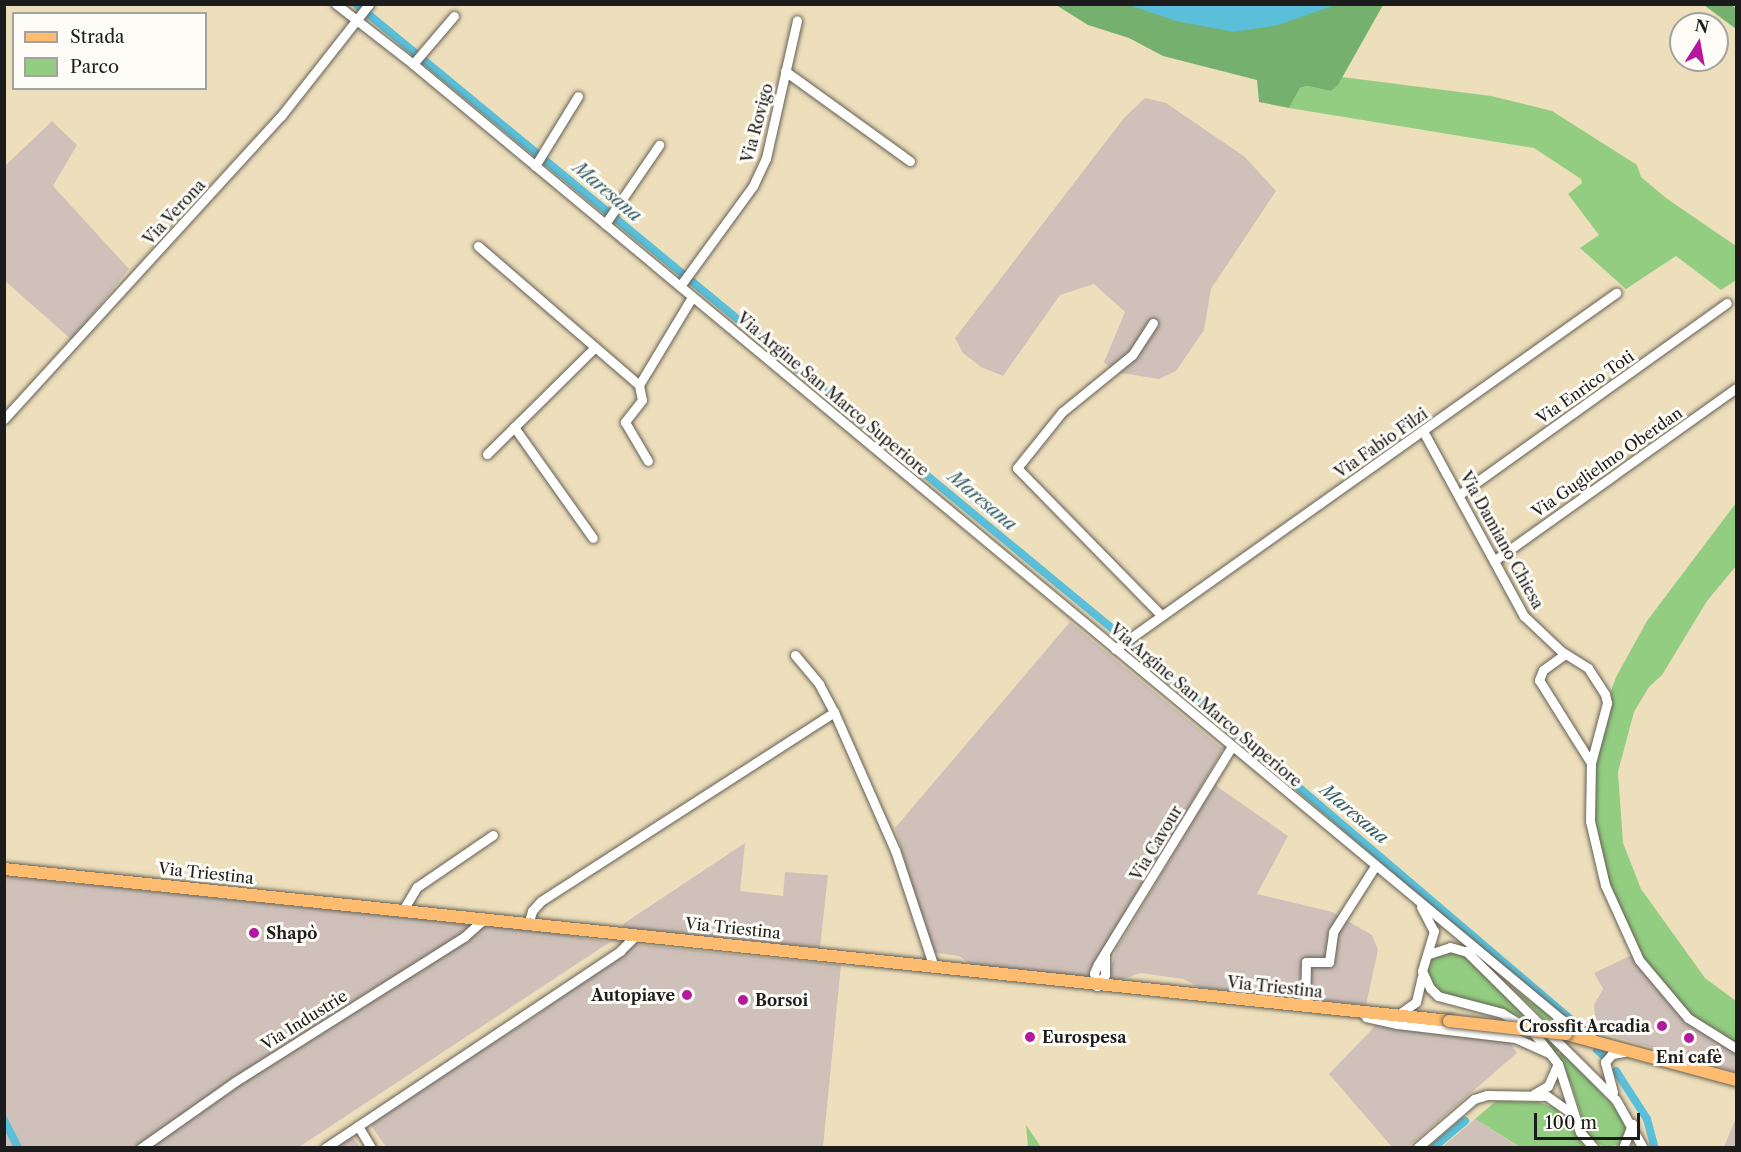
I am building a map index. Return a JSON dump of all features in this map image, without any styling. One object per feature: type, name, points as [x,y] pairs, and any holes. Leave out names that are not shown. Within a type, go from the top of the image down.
[{"type":"main road","name":"Via Triestina","points":[[4,868],[1097,986],[1566,1034],[1612,1043],[1737,1080]]},
{"type":"street","name":"Via Argine San Marco Superiore","points":[[336,4],[360,17],[415,62],[681,284],[693,297],[1117,648],[1375,866],[1470,951]]},
{"type":"street","name":"Via Verona","points":[[4,419],[281,117],[369,4]]},
{"type":"street","points":[[415,62],[454,16]]},
{"type":"street","name":"Via Rovigo","points":[[681,284],[693,271],[753,186],[766,158],[797,21]]},
{"type":"street","name":"Via Rovigo","points":[[785,71],[910,162]]},
{"type":"street","points":[[536,164],[548,148],[578,96]]},
{"type":"street","points":[[606,223],[659,145]]},
{"type":"street","points":[[478,246],[639,385],[642,400],[625,422],[648,460]]},
{"type":"street","name":"Via Fabio Filzi","points":[[1117,648],[1616,293]]},
{"type":"street","points":[[639,385],[693,297]]},
{"type":"street","name":"Via Enrico Toti","points":[[1460,494],[1727,303]]},
{"type":"street","points":[[1153,323],[1132,355],[1062,411],[1017,468],[1161,615]]},
{"type":"street","points":[[487,454],[595,347]]},
{"type":"street","name":"Via Guglielmo Oberdan","points":[[1495,560],[1737,388]]},
{"type":"street","points":[[514,427],[593,538]]},
{"type":"street","name":"Via Damiano Chiesa","points":[[1423,431],[1460,494],[1524,616],[1565,654],[1588,668],[1605,694],[1607,703],[1592,763],[1590,821],[1597,860],[1615,912],[1639,960],[1688,1018],[1737,1048]]},
{"type":"street","points":[[1565,654],[1543,670],[1539,680],[1592,763]]},
{"type":"street","points":[[795,656],[812,674],[834,712],[895,850],[934,967]]},
{"type":"street","points":[[528,925],[532,911],[556,891],[834,712]]},
{"type":"street","name":"Via Cavour","points":[[1097,986],[1104,975],[1105,955],[1232,746]]},
{"type":"street","points":[[403,910],[417,887],[493,835]]},
{"type":"street","points":[[1305,1006],[1306,962],[1329,962],[1333,932],[1375,866]]},
{"type":"street","points":[[1396,1015],[1409,1011],[1416,1002],[1434,932],[1418,903]]},
{"type":"street","name":"Via Industrie","points":[[141,1148],[265,1062],[464,937],[483,919]]},
{"type":"street","points":[[325,1148],[620,951],[636,935]]},
{"type":"street","points":[[1429,954],[1443,947],[1470,951],[1562,1020],[1593,1039]]},
{"type":"street","points":[[1470,951],[1562,1020]]},
{"type":"street","points":[[1470,951],[1616,1100]]},
{"type":"street","points":[[1422,974],[1438,996],[1502,1013],[1521,1023],[1558,1064],[1580,1132],[1594,1148]]},
{"type":"street","points":[[1337,1010],[1397,1024],[1522,1039],[1552,1055]]},
{"type":"street","points":[[1643,1148],[1606,1079],[1608,1057],[1618,1052],[1657,1056]]},
{"type":"street","points":[[1534,1094],[1548,1086],[1558,1064]]},
{"type":"street","points":[[1417,1148],[1474,1099],[1511,1092],[1534,1094],[1555,1098],[1575,1116]]},
{"type":"street","points":[[1623,1148],[1632,1124]]},
{"type":"street","points":[[358,1126],[371,1148]]},
{"type":"shaded area","points":[[1145,98],[1166,103],[1245,157],[1276,191],[1211,289],[1204,330],[1176,371],[1159,379],[1115,372],[1104,362],[1125,312],[1094,284],[1060,295],[1003,376],[981,367],[963,353],[955,338],[1124,118]]},
{"type":"shaded area","points":[[52,121],[77,145],[53,186],[129,269],[72,340],[5,281],[5,166]]},
{"type":"shaded area","points":[[1070,622],[1223,749],[1107,945],[1098,978],[971,964],[959,956],[931,952],[895,828]]},
{"type":"shaded area","points":[[1215,785],[1288,836],[1257,894],[1332,912],[1372,935],[1378,950],[1366,1005],[1201,988],[1183,979],[1140,973],[1121,980],[1108,979],[1116,950]]},
{"type":"shaded area","points":[[745,843],[740,891],[783,896],[785,872],[828,875],[820,948],[624,928],[623,924]]},
{"type":"shaded area","points":[[5,876],[551,933],[610,942],[299,1147],[5,1148]]},
{"type":"shaded area","points":[[632,944],[841,965],[823,1147],[386,1147],[368,1121],[534,1017]]},
{"type":"shaded area","points":[[1634,954],[1736,1044],[1736,1072],[1596,1031],[1594,1005],[1603,989],[1594,973]]},
{"type":"shaded area","points":[[1379,1022],[1505,1034],[1517,1053],[1408,1147],[1392,1147],[1329,1074]]},
{"type":"shaded area","points":[[1736,1118],[1736,1147],[1724,1147]]},
{"type":"shaded area","points":[[1475,1119],[1489,1128],[1519,1147],[1441,1148]]},
{"type":"shaded area","points":[[349,1132],[360,1147],[326,1148]]},
{"type":"green space","points":[[1056,5],[1383,5],[1338,85],[1331,91],[1307,86],[1300,88],[1289,108],[1259,102],[1257,80],[1163,56],[1129,38],[1088,25]]},
{"type":"green space","points":[[1704,5],[1732,5],[1736,9],[1736,29],[1729,24],[1729,12],[1713,12]]},
{"type":"green space","points":[[1342,77],[1491,96],[1552,111],[1637,165],[1641,177],[1666,198],[1736,246],[1736,280],[1721,290],[1676,256],[1626,289],[1580,248],[1599,235],[1568,194],[1582,183],[1581,179],[1534,148],[1289,108],[1300,88],[1307,86],[1331,91]]},
{"type":"green space","points":[[1736,503],[1736,566],[1707,601],[1662,675],[1649,687],[1634,712],[1618,772],[1623,843],[1641,889],[1705,978],[1736,1001],[1736,1044],[1673,1007],[1612,910],[1592,851],[1586,790],[1597,730],[1616,677],[1647,621]]},
{"type":"green space","points":[[1446,950],[1462,953],[1560,1050],[1555,1053],[1545,1038],[1518,1016],[1434,990],[1426,971],[1428,962]]},
{"type":"green space","points":[[1511,987],[1565,1026],[1566,1028],[1548,1023]]},
{"type":"green space","points":[[1563,1051],[1619,1112],[1626,1129],[1619,1145],[1604,1147],[1588,1136],[1572,1086],[1557,1055]]},
{"type":"green space","points":[[1496,1101],[1538,1102],[1556,1108],[1585,1147],[1520,1147],[1475,1119]]},
{"type":"green space","points":[[1026,1125],[1041,1147],[1028,1147]]},
{"type":"water","points":[[1129,5],[1335,5],[1278,25],[1234,32],[1176,21]]},
{"type":"waterway","name":"Maresana","points":[[356,4],[1119,634],[1582,1029]]},
{"type":"waterway","name":"Maresana","points":[[1597,1050],[1603,1055]]},
{"type":"waterway","name":"Maresana","points":[[1616,1071],[1647,1119],[1655,1148]]},
{"type":"waterway","points":[[4,1120],[18,1148]]},
{"type":"waterway","points":[[1433,1148],[1465,1121]]},
{"type":"place","name":"Shapò","points":[[254,933]]},
{"type":"place","name":"Autopiave","points":[[687,995]]},
{"type":"place","name":"Borsoi","points":[[743,1000]]},
{"type":"place","name":"Crossfit Arcadia","points":[[1662,1026]]},
{"type":"place","name":"Eurospesa","points":[[1030,1037]]},
{"type":"place","name":"Eni cafè","points":[[1689,1038]]}]
